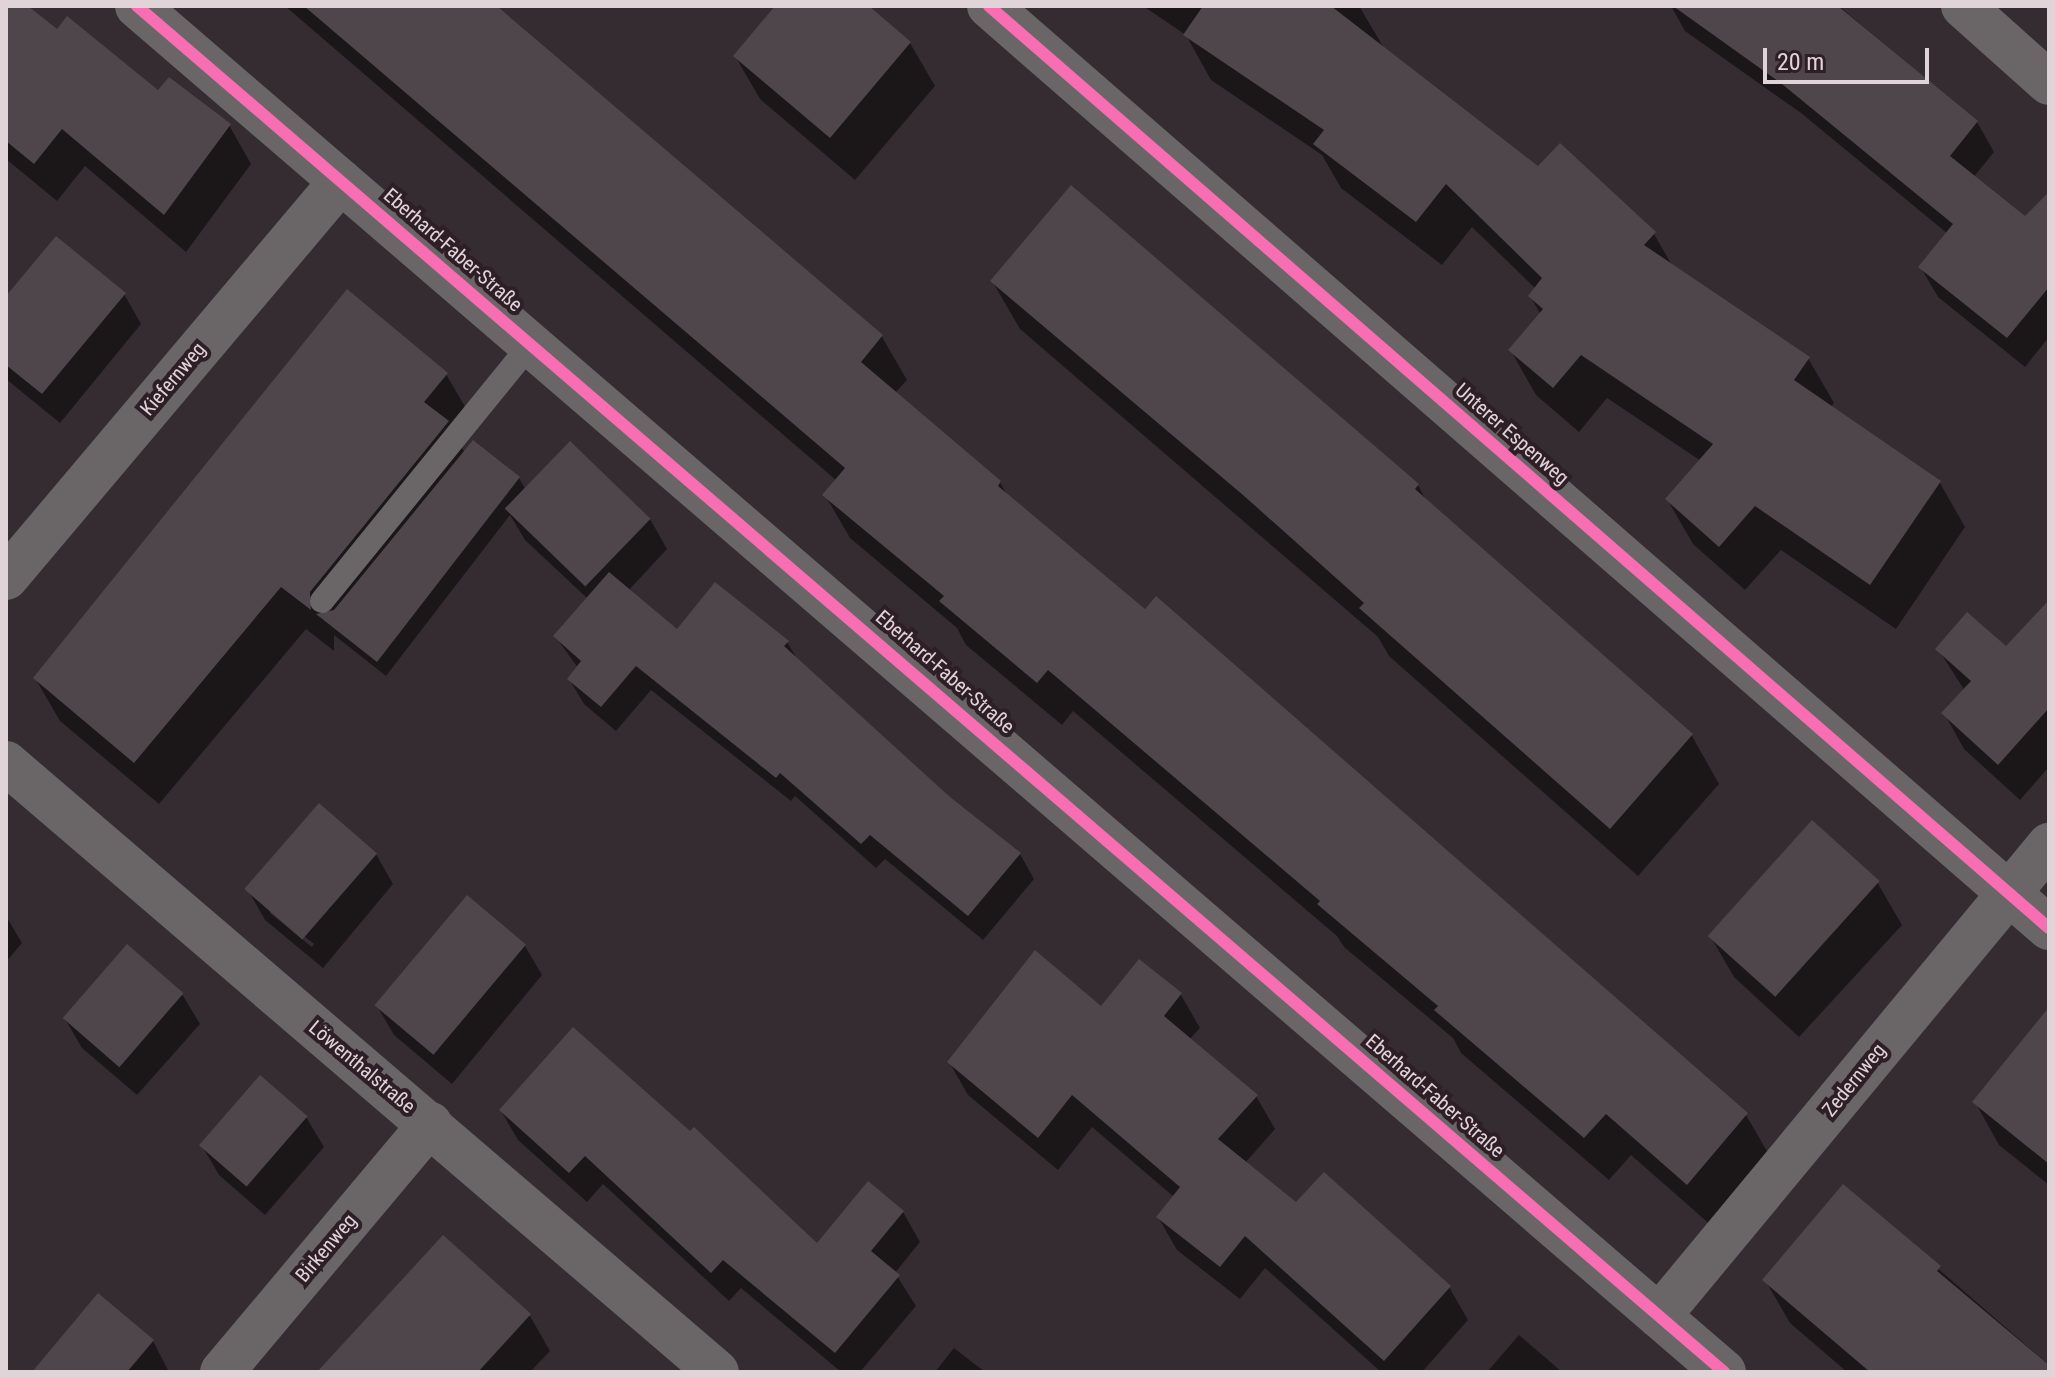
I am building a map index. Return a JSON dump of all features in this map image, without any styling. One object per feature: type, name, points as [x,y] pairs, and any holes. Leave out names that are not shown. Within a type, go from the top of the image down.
[{"type":"street","name":"Eberhard-Faber-Straße","points":[[137,6],[1724,1372]]},
{"type":"street","name":"Unterer Espenweg","points":[[989,6],[2049,928]]},
{"type":"street","points":[[1963,6],[2049,83]]},
{"type":"street","name":"Kiefernweg","points":[[6,578],[341,181]]},
{"type":"street","name":"Löwenthalstraße","points":[[6,763],[717,1372]]},
{"type":"street","name":"Zedernweg","points":[[1659,1316],[2049,845]]},
{"type":"street","name":"Birkenweg","points":[[222,1372],[430,1124]]},
{"type":"lane","points":[[322,601],[531,344]]},
{"type":"building","points":[[6,6],[28,6],[57,29],[67,16],[158,90],[169,77],[231,124],[164,215],[62,129],[34,164],[6,141]]},
{"type":"building","points":[[304,6],[497,6],[883,335],[861,362],[1001,481],[998,486],[1145,609],[1156,596],[1748,1113],[1687,1185],[1606,1114],[1584,1138],[1434,1010],[1438,1006],[1317,904],[1320,901],[1048,670],[1037,683],[939,601],[944,596],[822,495],[845,468]]},
{"type":"building","points":[[775,6],[869,6],[911,42],[830,138],[733,56]]},
{"type":"building","points":[[1203,6],[1331,6],[1538,166],[1560,143],[1656,232],[1644,245],[1810,357],[1794,380],[1941,481],[1870,585],[1755,506],[1719,547],[1665,499],[1713,444],[1581,355],[1553,388],[1508,350],[1543,309],[1528,296],[1542,278],[1446,184],[1416,222],[1313,144],[1324,130],[1183,35]]},
{"type":"building","points":[[1673,6],[1838,6],[1978,121],[1950,156],[2025,216],[2049,192],[2049,287],[2007,338],[1918,267],[1953,224],[1782,84]]},
{"type":"building","points":[[1071,185],[1419,484],[1415,489],[1693,734],[1610,829],[1359,608],[1364,603],[1243,495],[990,281]]},
{"type":"building","points":[[56,236],[126,293],[42,394],[6,365],[6,296]]},
{"type":"building","points":[[347,289],[448,373],[424,402],[449,421],[310,592],[311,610],[281,587],[134,763],[33,678]]},
{"type":"building","points":[[473,440],[520,477],[377,662],[316,614],[334,610]]},
{"type":"building","points":[[570,441],[651,519],[585,586],[505,509]]},
{"type":"building","points":[[609,572],[677,629],[715,582],[789,641],[784,646],[950,797],[1021,853],[968,916],[870,835],[861,844],[780,773],[776,778],[636,666],[601,707],[567,679],[581,661],[553,636]]},
{"type":"building","points":[[2049,600],[2049,708],[1998,765],[1941,713],[1971,681],[1935,649],[1967,612],[2006,646]]},
{"type":"building","points":[[319,803],[377,854],[302,940],[244,889]]},
{"type":"building","points":[[1812,820],[1880,881],[1775,997],[1708,936]]},
{"type":"building","points":[[467,895],[526,944],[433,1055],[374,1005]]},
{"type":"building","points":[[127,944],[184,993],[119,1067],[63,1018]]},
{"type":"building","points":[[1035,950],[1101,1006],[1139,959],[1182,993],[1164,1016],[1258,1095],[1218,1139],[1296,1202],[1324,1172],[1451,1286],[1384,1361],[1245,1236],[1220,1267],[1156,1217],[1180,1187],[1072,1095],[1038,1138],[947,1062]]},
{"type":"building","points":[[2049,1007],[2049,1164],[1972,1102]]},
{"type":"building","points":[[573,1027],[690,1131],[694,1127],[817,1243],[868,1181],[904,1211],[871,1251],[900,1275],[835,1353],[723,1260],[711,1273],[585,1156],[569,1173],[499,1110]]},
{"type":"building","points":[[260,1075],[308,1116],[247,1187],[199,1145]]},
{"type":"building","points":[[1843,1184],[1941,1266],[1937,1271],[2049,1365],[2049,1372],[1870,1372],[1762,1280]]},
{"type":"building","points":[[443,1235],[531,1314],[478,1372],[317,1372]]},
{"type":"building","points":[[98,1293],[154,1340],[127,1372],[32,1372]]},
{"type":"cycle path","points":[[137,6],[1724,1372]]},
{"type":"cycle path","points":[[989,6],[2049,928]]}]
